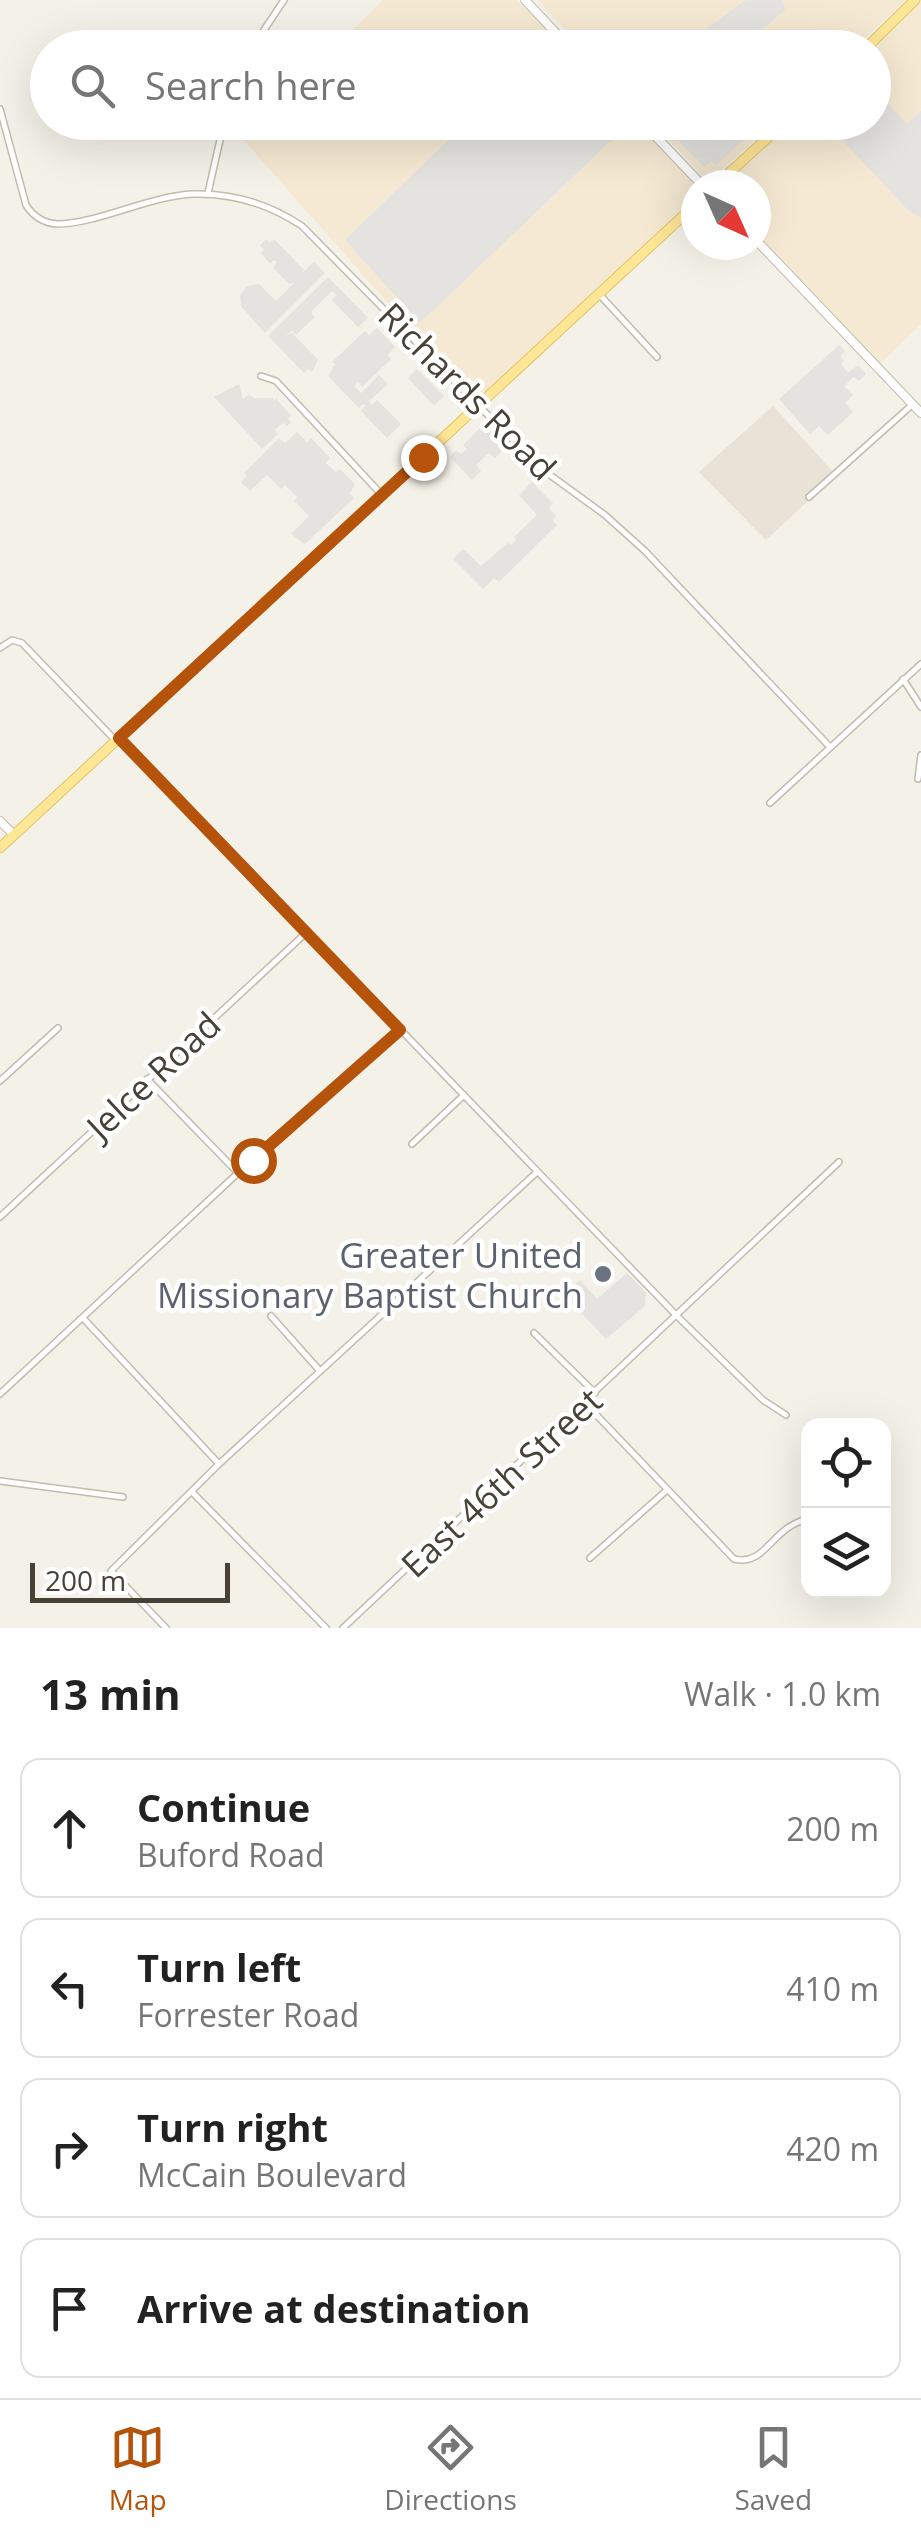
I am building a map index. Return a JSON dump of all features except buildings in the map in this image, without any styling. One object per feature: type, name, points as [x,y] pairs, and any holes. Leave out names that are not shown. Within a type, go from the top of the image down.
[{"type":"main road","points":[[884,30],[912,0]]},
{"type":"main road","points":[[732,170],[765,140]]},
{"type":"main road","points":[[0,848],[681,218]]},
{"type":"street","points":[[264,30],[284,0]]},
{"type":"street","points":[[525,0],[553,30]]},
{"type":"street","name":"Richards Road","points":[[0,110],[26,205],[38,218],[53,224],[166,197],[208,194],[256,202],[302,226],[538,467],[627,533],[830,747]]},
{"type":"street","points":[[208,194],[220,140]]},
{"type":"street","points":[[659,140],[688,170]]},
{"type":"street","points":[[771,256],[921,413]]},
{"type":"street","points":[[598,294],[657,358]]},
{"type":"street","points":[[261,376],[276,381],[381,494]]},
{"type":"street","points":[[809,498],[913,404]]},
{"type":"street","points":[[0,648],[8,641],[22,644],[677,1316],[763,1400],[786,1415]]},
{"type":"street","points":[[770,804],[921,664]]},
{"type":"street","points":[[903,680],[921,707]]},
{"type":"street","points":[[918,779],[921,756]]},
{"type":"street","points":[[0,822],[14,835]]},
{"type":"street","name":"Jelce Road","points":[[0,1217],[306,932]]},
{"type":"street","points":[[0,1082],[58,1028]]},
{"type":"street","points":[[0,1394],[400,1030]]},
{"type":"street","points":[[147,1079],[238,1174]]},
{"type":"street","points":[[412,1144],[464,1095]]},
{"type":"street","points":[[677,1316],[839,1162]]},
{"type":"street","points":[[166,1628],[111,1570],[219,1464],[537,1172]]},
{"type":"street","points":[[271,1316],[320,1371]]},
{"type":"street","name":"East 46th Street","points":[[344,1628],[677,1316]]},
{"type":"street","points":[[83,1318],[219,1464]]},
{"type":"street","points":[[534,1333],[596,1393]]},
{"type":"street","points":[[585,1403],[726,1553],[740,1561],[755,1558],[789,1527],[801,1521]]},
{"type":"street","points":[[0,1481],[123,1497]]},
{"type":"street","points":[[590,1558],[667,1490]]},
{"type":"street","points":[[192,1492],[326,1628]]},
{"type":"shaded area","points":[[383,0],[516,0],[547,30],[352,30]]},
{"type":"shaded area","points":[[537,0],[906,0],[874,30],[566,30]]},
{"type":"shaded area","points":[[746,0],[783,0],[785,10],[761,30],[705,30]]},
{"type":"shaded area","points":[[921,1],[921,324],[877,367],[771,257],[771,170],[733,170],[767,140],[891,140],[891,30]]},
{"type":"shaded area","points":[[891,107],[907,124],[921,111],[921,218],[908,210],[842,140],[891,140]]},
{"type":"shaded area","points":[[244,140],[656,140],[687,170],[681,170],[681,218],[478,405]]},
{"type":"shaded area","points":[[448,140],[612,140],[420,323],[345,240]]},
{"type":"shaded area","points":[[669,140],[755,140],[722,170],[698,170]]},
{"type":"shaded area","points":[[678,140],[743,140],[716,165],[711,161],[704,167]]},
{"type":"shaded area","points":[[266,239],[270,243],[274,239],[304,270],[300,275],[314,262],[325,273],[265,333],[241,306],[240,295],[247,286],[259,284],[276,301],[295,282],[289,284],[273,268],[277,262],[270,263],[260,253]]},
{"type":"shaded area","points":[[328,277],[368,318],[358,327],[332,300],[337,295],[332,291],[311,312],[315,317],[296,335],[292,330],[286,336],[292,333],[318,360],[312,372],[308,369],[304,373],[268,336]]},
{"type":"shaded area","points":[[377,328],[395,347],[388,355],[391,359],[362,387],[358,382],[354,386],[361,393],[379,375],[388,384],[369,401],[372,405],[377,400],[401,424],[387,438],[361,411],[365,406],[359,408],[328,376],[335,364],[332,362],[365,331],[369,335]]},
{"type":"shaded area","points":[[839,345],[845,351],[840,356],[844,361],[841,364],[848,373],[858,365],[866,374],[859,381],[854,377],[844,386],[853,395],[845,403],[853,412],[828,435],[819,426],[810,434],[779,399]]},
{"type":"shaded area","points":[[417,369],[444,396],[434,406],[408,378]]},
{"type":"shaded area","points":[[239,384],[243,399],[249,394],[254,398],[276,399],[291,415],[291,422],[275,430],[278,434],[262,449],[214,397]]},
{"type":"shaded area","points":[[773,406],[836,475],[766,540],[699,472]]},
{"type":"shaded area","points":[[490,426],[502,451],[495,458],[489,453],[476,465],[481,471],[472,480],[450,457],[456,450],[461,454],[467,449],[463,445],[481,427],[485,431]]},
{"type":"shaded area","points":[[297,432],[307,442],[311,438],[330,458],[326,463],[336,472],[340,469],[355,484],[350,493],[354,498],[305,544],[291,534],[309,516],[285,485],[281,489],[267,475],[250,491],[241,482],[247,476],[244,473],[279,438],[285,443]]},
{"type":"shaded area","points":[[532,482],[553,503],[549,508],[557,525],[499,582],[494,578],[483,589],[453,559],[463,549],[481,566],[508,543],[511,545],[537,515],[519,495]]},
{"type":"shaded area","points":[[627,1273],[646,1293],[645,1306],[606,1339],[564,1295],[580,1280],[597,1299]]},
{"type":"place","name":"Greater United Missionary Baptist Church","points":[[603,1274]]},
{"type":"route","points":[[253,1160],[400,1030],[119,738],[423,457]]}]
